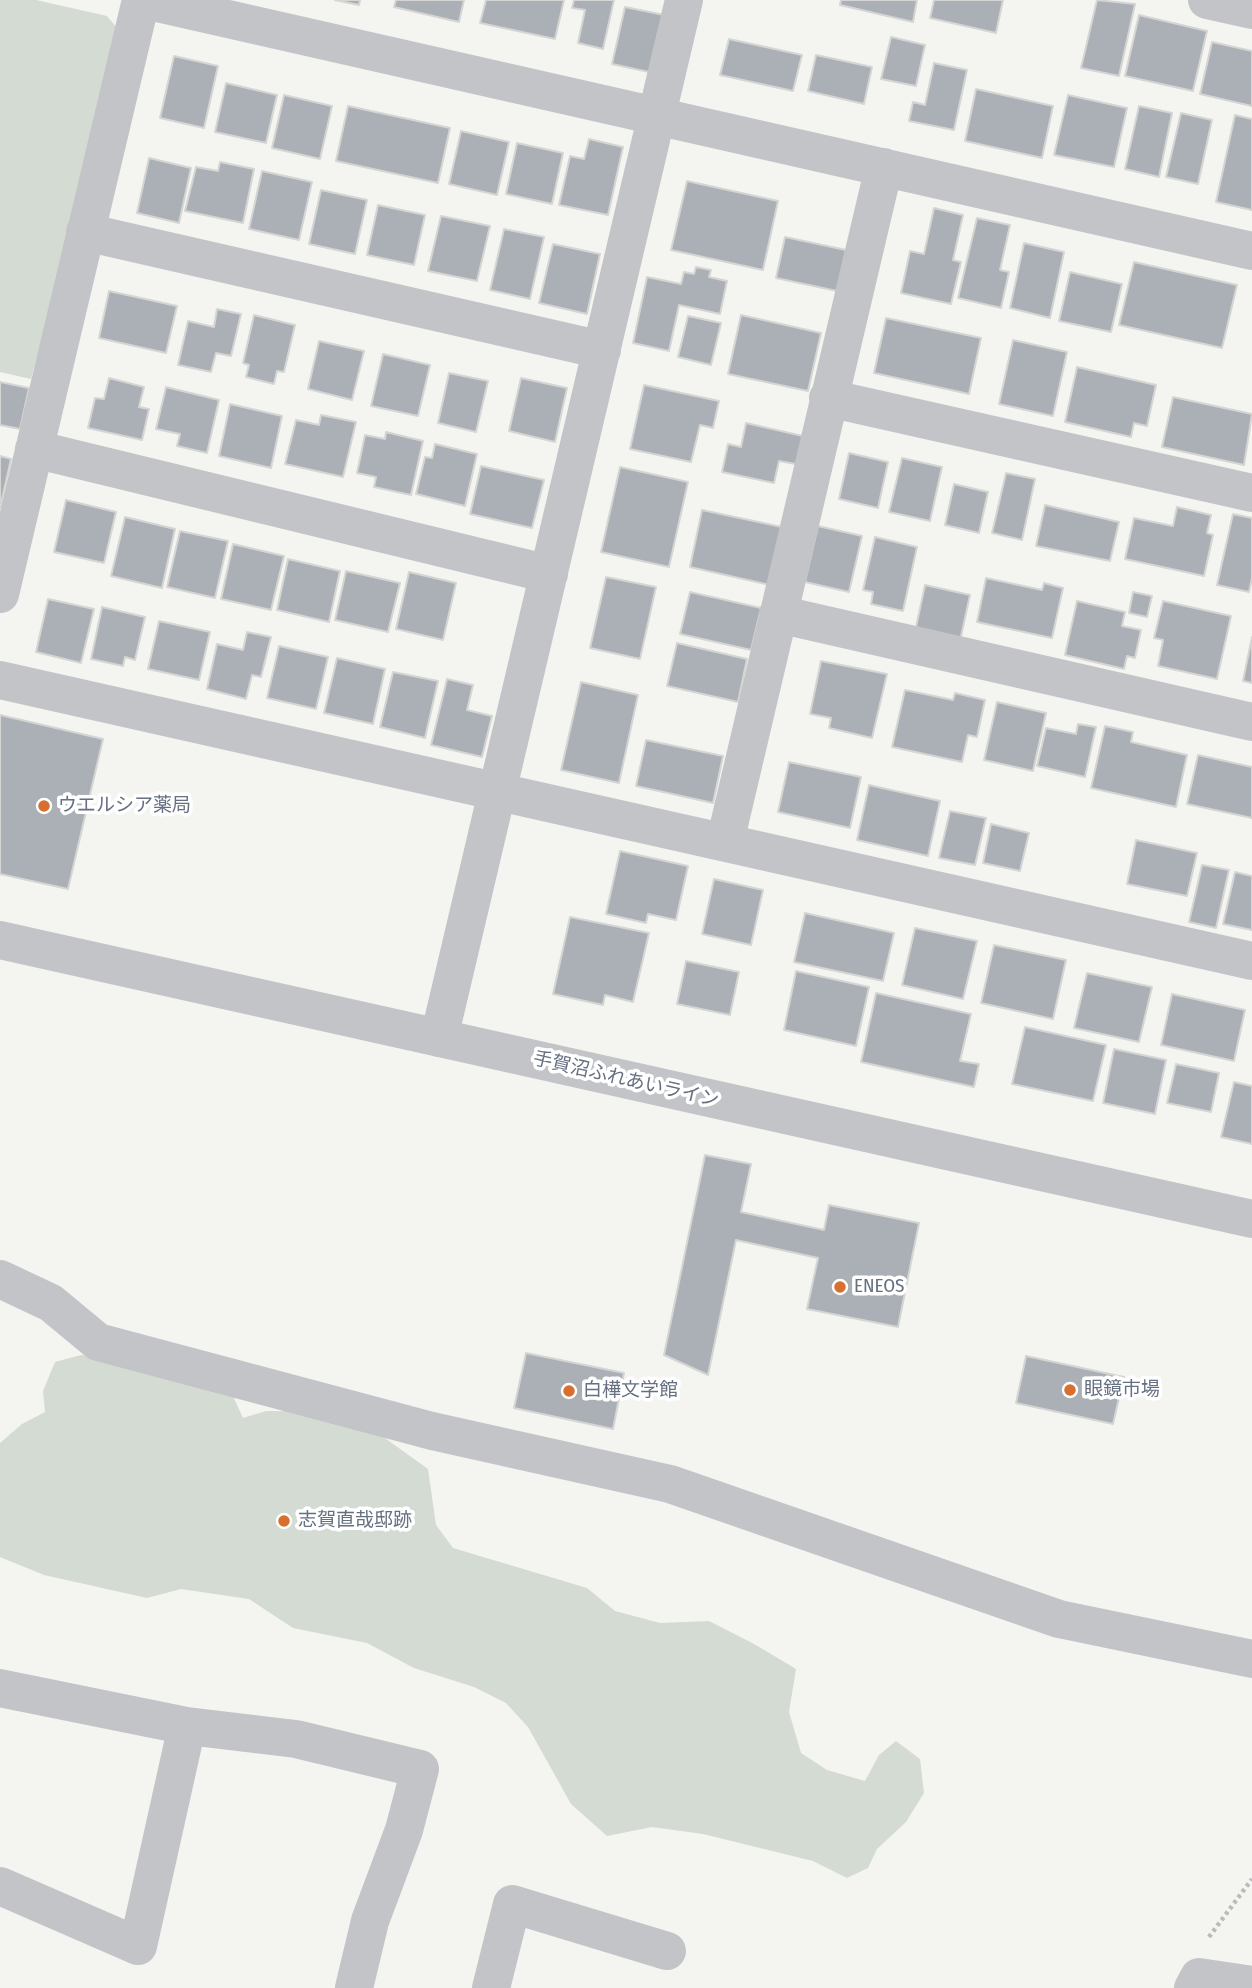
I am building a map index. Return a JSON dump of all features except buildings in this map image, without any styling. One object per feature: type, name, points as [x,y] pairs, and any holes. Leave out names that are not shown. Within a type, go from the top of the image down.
[{"type":"street","points":[[0,594],[142,0],[1252,251]]},
{"type":"street","points":[[439,1038],[684,0]]},
{"type":"street","points":[[1207,0],[1252,10]]},
{"type":"street","points":[[725,842],[884,167]]},
{"type":"street","points":[[85,232],[602,350]]},
{"type":"street","points":[[828,398],[1252,493]]},
{"type":"street","points":[[34,449],[549,575]]},
{"type":"street","points":[[778,614],[1252,722]]},
{"type":"street","points":[[0,680],[1252,961]]},
{"type":"street","name":"手賀沼ふれあいライン","points":[[0,940],[1252,1219]]},
{"type":"street","points":[[0,1279],[51,1303],[98,1342],[432,1431],[670,1484],[1059,1619],[1252,1659]]},
{"type":"street","points":[[0,1688],[187,1726],[296,1739],[419,1769],[404,1830],[370,1921],[354,1988]]},
{"type":"street","points":[[0,1886],[138,1947],[187,1726]]},
{"type":"street","points":[[491,1988],[512,1904],[667,1951]]},
{"type":"street","points":[[1196,1983],[1252,1985]]},
{"type":"path","points":[[1196,1983],[1202,1948],[1252,1878]]},
{"type":"shaded area","points":[[0,0],[36,0],[107,16],[122,34],[31,379],[0,372]]},
{"type":"shaded area","points":[[81,1355],[104,1357],[231,1392],[243,1418],[266,1411],[301,1411],[382,1436],[428,1469],[436,1525],[453,1548],[587,1588],[615,1611],[660,1623],[709,1621],[754,1644],[796,1669],[789,1712],[801,1753],[827,1770],[865,1781],[879,1755],[896,1741],[920,1759],[924,1793],[906,1822],[877,1849],[868,1868],[847,1878],[813,1861],[703,1834],[652,1827],[607,1836],[571,1804],[528,1727],[506,1703],[474,1687],[414,1668],[367,1643],[293,1628],[249,1599],[181,1589],[147,1598],[44,1575],[0,1557],[0,1443],[22,1424],[45,1412],[43,1391],[55,1362]]},
{"type":"place","name":"ウエルシア薬局","points":[[44,806]]},
{"type":"place","name":"ENEOS","points":[[840,1287]]},
{"type":"place","name":"眼鏡市場","points":[[1070,1390]]},
{"type":"place","name":"白樺文学館","points":[[569,1391]]},
{"type":"place","name":"志賀直哉邸跡","points":[[284,1521]]}]
